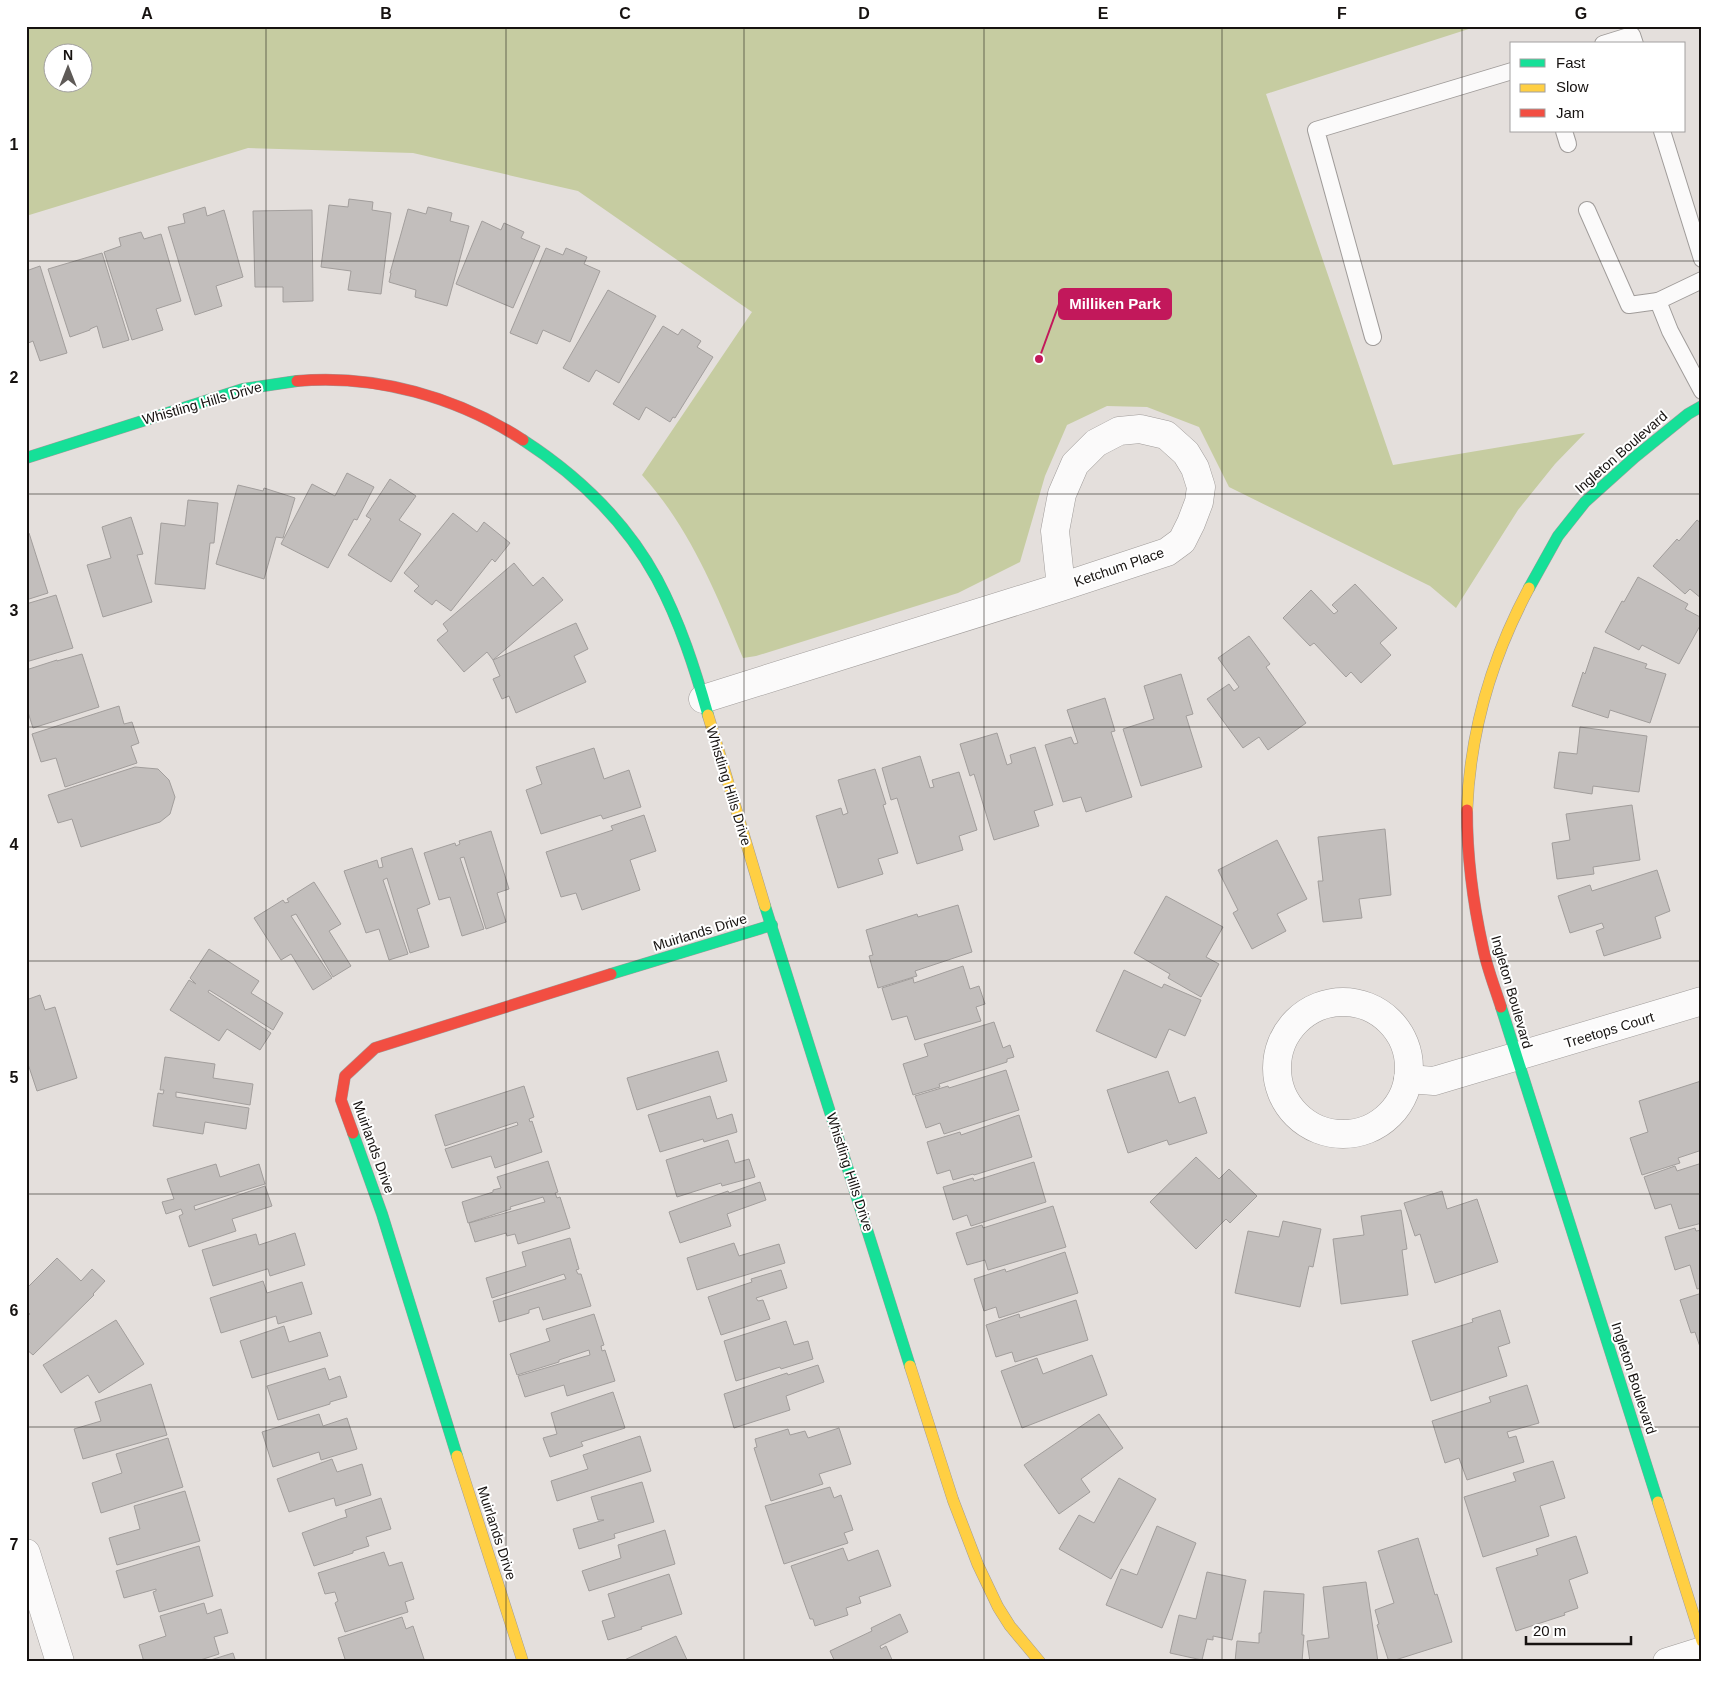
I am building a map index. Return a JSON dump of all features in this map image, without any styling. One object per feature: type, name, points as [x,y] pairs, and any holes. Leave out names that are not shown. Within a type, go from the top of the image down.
[{"type":"street","name":"Whistling Hills Drive","points":[[26,458],[242,389],[275,383],[319,380],[363,382],[395,387],[448,403],[508,431],[546,454],[590,491],[627,533],[652,570],[677,621],[950,1491],[972,1551],[992,1597],[1025,1647],[1040,1662]]},
{"type":"street","name":"Ingleton Boulevard","points":[[1702,406],[1688,414],[1621,469],[1583,504],[1550,550],[1522,600],[1499,652],[1484,696],[1473,752],[1468,792],[1468,829],[1472,879],[1483,950],[1702,1640]]},
{"type":"street","name":"Ketchum Place","points":[[703,699],[1062,587],[1166,552],[1182,541],[1200,502],[1201,487],[1195,468],[1186,453],[1166,435],[1140,429],[1119,431],[1096,444],[1075,464],[1062,494],[1055,531],[1062,587]]},
{"type":"street","name":"Muirlands Drive","points":[[523,1662],[382,1214],[341,1100],[345,1076],[375,1048],[772,925]]},
{"type":"street","name":"Treetops Court","points":[[1408,1079],[1434,1081],[1702,1001]]},
{"type":"street","points":[[1350,1002],[1370,1007],[1388,1019],[1402,1037],[1408,1057],[1408,1079],[1403,1095],[1394,1110],[1381,1122],[1366,1130],[1344,1134],[1323,1131],[1303,1121],[1288,1106],[1279,1086],[1276,1065],[1280,1044],[1291,1025],[1308,1011],[1328,1003],[1350,1002]]},
{"type":"street","points":[[26,1553],[60,1662]]},
{"type":"street","points":[[1668,1662],[1702,1651]]},
{"type":"lane","points":[[1609,42],[1632,35],[1634,42]]},
{"type":"lane","points":[[1373,337],[1316,130],[1510,72]]},
{"type":"lane","points":[[1662,132],[1702,259]]},
{"type":"lane","points":[[1587,210],[1629,305],[1658,301],[1702,280]]},
{"type":"lane","points":[[1658,301],[1670,331],[1702,391]]},
{"type":"green space","points":[[26,26],[1478,26],[1266,94],[1393,465],[1585,433],[1555,464],[1518,510],[1456,608],[1430,586],[1229,487],[1199,427],[1147,407],[1107,406],[1067,425],[1045,476],[1020,562],[958,593],[756,656],[743,658],[723,609],[688,539],[659,495],[642,475],[752,312],[578,191],[413,153],[248,148],[26,216]]},
{"type":"building","points":[[349,199],[373,202],[372,210],[391,213],[381,294],[348,290],[351,271],[321,267],[329,205],[348,207]]},
{"type":"building","points":[[205,207],[207,216],[224,210],[243,277],[216,286],[222,306],[195,315],[168,227],[185,223],[183,214]]},
{"type":"building","points":[[428,207],[452,213],[450,221],[469,226],[447,306],[415,297],[416,290],[389,282],[408,209],[426,214]]},
{"type":"building","points":[[312,210],[313,301],[283,302],[283,287],[255,287],[253,211]]},
{"type":"building","points":[[482,221],[501,230],[504,223],[524,232],[521,238],[540,246],[513,308],[456,284]]},
{"type":"building","points":[[141,232],[144,239],[161,234],[181,301],[156,309],[163,330],[132,340],[104,252],[121,246],[119,238]]},
{"type":"building","points":[[546,248],[563,255],[566,248],[587,257],[584,264],[600,271],[570,342],[543,330],[537,344],[510,333]]},
{"type":"building","points":[[102,253],[129,340],[103,348],[97,326],[70,337],[48,269]]},
{"type":"building","points":[[40,266],[67,353],[40,361],[33,341],[26,344],[26,271]]},
{"type":"building","points":[[608,290],[656,316],[619,383],[596,370],[589,382],[563,368]]},
{"type":"building","points":[[663,326],[678,335],[682,329],[701,341],[697,347],[713,357],[675,418],[673,417],[670,422],[646,407],[639,420],[613,404]]},
{"type":"building","points":[[347,473],[374,487],[357,520],[354,519],[328,568],[281,544],[312,484],[335,496]]},
{"type":"building","points":[[390,479],[416,496],[399,520],[421,534],[391,582],[348,555],[371,519],[366,516]]},
{"type":"building","points":[[238,485],[263,491],[264,488],[295,498],[283,538],[276,537],[264,579],[216,564]]},
{"type":"building","points":[[188,500],[218,503],[214,543],[210,543],[205,589],[155,584],[161,523],[185,526]]},
{"type":"building","points":[[453,513],[477,532],[484,522],[510,543],[495,562],[492,559],[451,611],[436,600],[432,605],[414,591],[419,586],[404,573]]},
{"type":"building","points":[[131,517],[143,554],[137,555],[152,602],[103,617],[87,565],[111,558],[102,527]]},
{"type":"building","points":[[1697,520],[1702,524],[1702,599],[1690,589],[1685,594],[1653,566],[1677,539],[1679,541]]},
{"type":"building","points":[[29,533],[48,593],[26,600],[26,534]]},
{"type":"building","points":[[514,563],[533,586],[543,577],[563,600],[493,660],[487,652],[464,672],[437,640],[448,631],[443,624]]},
{"type":"building","points":[[1638,577],[1688,604],[1685,609],[1702,618],[1702,622],[1679,664],[1642,645],[1639,650],[1605,632]]},
{"type":"building","points":[[1355,584],[1397,628],[1380,643],[1391,655],[1361,683],[1351,672],[1346,677],[1314,643],[1310,646],[1283,618],[1311,590],[1334,614],[1338,611],[1332,605]]},
{"type":"building","points":[[56,595],[73,648],[26,662],[26,604]]},
{"type":"building","points":[[576,623],[588,649],[574,656],[586,682],[516,713],[509,696],[502,699],[493,679],[500,676],[493,660]]},
{"type":"building","points":[[1249,636],[1270,664],[1266,667],[1306,723],[1268,750],[1259,737],[1243,748],[1207,699],[1229,684],[1234,691],[1239,687],[1218,658]]},
{"type":"building","points":[[1594,647],[1647,664],[1645,668],[1666,674],[1650,723],[1610,710],[1608,718],[1572,706],[1583,672],[1585,674]]},
{"type":"building","points":[[82,654],[99,707],[33,728],[26,706],[26,670]]},
{"type":"building","points":[[1181,674],[1193,714],[1186,716],[1202,767],[1141,786],[1123,729],[1154,719],[1144,686]]},
{"type":"building","points":[[1105,698],[1115,731],[1111,732],[1132,797],[1086,812],[1081,797],[1063,802],[1045,745],[1071,737],[1074,744],[1078,743],[1067,710]]},
{"type":"building","points":[[119,706],[124,724],[132,722],[139,743],[131,746],[137,763],[65,787],[56,758],[41,762],[32,734]]},
{"type":"building","points":[[1580,727],[1647,736],[1639,792],[1593,786],[1592,794],[1554,788],[1559,752],[1577,754]]},
{"type":"building","points":[[997,733],[1007,765],[1012,763],[1010,755],[1035,747],[1053,805],[1034,811],[1039,826],[994,840],[974,774],[970,776],[960,744]]},
{"type":"building","points":[[594,748],[604,779],[629,770],[641,807],[603,819],[601,815],[541,834],[526,790],[542,784],[536,767]]},
{"type":"building","points":[[920,756],[930,788],[934,787],[932,780],[959,772],[977,830],[959,836],[963,850],[917,864],[897,798],[891,800],[882,768]]},
{"type":"building","points":[[135,767],[158,769],[169,780],[175,797],[170,814],[160,822],[81,847],[72,819],[58,823],[48,795]]},
{"type":"building","points":[[875,769],[886,804],[883,805],[898,853],[878,859],[883,874],[838,888],[816,816],[841,808],[843,815],[848,813],[838,780]]},
{"type":"building","points":[[1632,805],[1640,860],[1593,867],[1594,874],[1557,879],[1552,843],[1570,840],[1566,814]]},
{"type":"building","points":[[644,815],[656,851],[630,860],[640,890],[582,910],[576,893],[561,897],[546,852],[613,830],[611,826]]},
{"type":"building","points":[[1385,829],[1391,895],[1359,899],[1362,918],[1323,922],[1318,881],[1323,881],[1318,837]]},
{"type":"building","points":[[491,831],[509,889],[497,893],[506,922],[486,929],[464,857],[460,858],[484,929],[462,936],[450,897],[439,900],[424,853],[455,843],[456,846],[460,844],[459,841]]},
{"type":"building","points":[[1277,840],[1307,899],[1277,914],[1286,931],[1252,949],[1233,913],[1238,910],[1218,870]]},
{"type":"building","points":[[412,848],[430,904],[417,909],[429,947],[410,953],[387,878],[383,880],[408,954],[389,960],[379,929],[366,933],[344,871],[377,860],[379,868],[383,867],[381,858]]},
{"type":"building","points":[[1657,870],[1670,911],[1655,917],[1661,938],[1604,956],[1596,931],[1604,928],[1602,923],[1570,933],[1558,896],[1590,885],[1592,891]]},
{"type":"building","points":[[314,882],[341,924],[329,931],[351,966],[333,977],[296,914],[291,916],[332,978],[313,990],[291,954],[281,960],[254,918],[283,900],[285,903],[289,902],[287,899]]},
{"type":"building","points":[[1166,896],[1223,927],[1206,957],[1219,964],[1201,997],[1168,978],[1170,974],[1134,953]]},
{"type":"building","points":[[958,905],[972,952],[915,971],[917,976],[878,988],[869,956],[873,955],[866,930],[917,914],[918,917]]},
{"type":"building","points":[[209,949],[259,981],[251,993],[283,1013],[273,1030],[209,990],[208,992],[271,1033],[260,1050],[227,1029],[219,1041],[170,1010],[189,980],[196,984],[190,978]]},
{"type":"building","points":[[963,966],[970,989],[979,986],[985,1004],[976,1007],[981,1021],[915,1040],[907,1016],[892,1020],[882,988],[913,978],[914,983]]},
{"type":"building","points":[[1124,970],[1162,988],[1164,984],[1201,1000],[1185,1036],[1169,1029],[1156,1058],[1096,1031]]},
{"type":"building","points":[[40,995],[45,1010],[55,1007],[77,1078],[37,1091],[26,1058],[26,1000]]},
{"type":"building","points":[[994,1022],[1003,1048],[1010,1045],[1014,1057],[1007,1059],[1007,1062],[939,1084],[940,1087],[913,1095],[903,1064],[928,1056],[924,1044]]},
{"type":"building","points":[[718,1051],[727,1081],[637,1110],[627,1078]]},
{"type":"building","points":[[165,1057],[215,1064],[213,1078],[253,1084],[250,1105],[176,1092],[176,1097],[249,1108],[246,1129],[205,1122],[203,1134],[153,1126],[158,1093],[163,1094],[164,1090],[160,1090]]},
{"type":"building","points":[[1006,1070],[1019,1110],[944,1134],[940,1123],[926,1128],[915,1096],[948,1086],[949,1088]]},
{"type":"building","points":[[1168,1071],[1179,1103],[1195,1097],[1207,1133],[1169,1145],[1167,1140],[1128,1153],[1107,1090]]},
{"type":"building","points":[[1701,1081],[1702,1150],[1678,1158],[1680,1163],[1642,1175],[1630,1138],[1648,1132],[1639,1101]]},
{"type":"building","points":[[524,1086],[534,1117],[529,1119],[530,1122],[532,1121],[542,1152],[495,1168],[491,1156],[452,1168],[445,1149],[518,1125],[517,1122],[445,1146],[435,1115]]},
{"type":"building","points":[[710,1096],[717,1119],[732,1114],[737,1132],[704,1142],[703,1139],[660,1152],[648,1115]]},
{"type":"building","points":[[1019,1115],[1032,1157],[953,1180],[950,1170],[937,1174],[927,1142],[960,1132],[961,1135]]},
{"type":"building","points":[[728,1140],[735,1163],[749,1159],[755,1177],[722,1186],[721,1183],[677,1197],[666,1160]]},
{"type":"building","points":[[1196,1157],[1219,1179],[1229,1169],[1257,1196],[1230,1223],[1226,1219],[1196,1249],[1150,1202]]},
{"type":"building","points":[[548,1161],[558,1192],[555,1193],[557,1198],[560,1197],[570,1228],[518,1244],[515,1234],[507,1236],[506,1233],[475,1242],[469,1223],[545,1202],[543,1197],[468,1223],[462,1202],[501,1188],[497,1177]]},
{"type":"building","points":[[1034,1162],[1046,1202],[971,1226],[967,1215],[953,1220],[943,1187],[973,1178],[974,1181]]},
{"type":"building","points":[[1702,1163],[1702,1223],[1679,1229],[1671,1204],[1655,1209],[1644,1177],[1675,1166],[1677,1171]]},
{"type":"building","points":[[216,1164],[220,1177],[259,1164],[265,1184],[194,1206],[195,1210],[265,1186],[272,1206],[232,1219],[236,1231],[189,1247],[179,1216],[183,1214],[181,1209],[166,1214],[162,1202],[174,1199],[167,1179]]},
{"type":"building","points":[[760,1182],[766,1200],[727,1214],[731,1226],[680,1243],[669,1212]]},
{"type":"building","points":[[1442,1191],[1447,1209],[1477,1199],[1498,1262],[1435,1283],[1420,1234],[1415,1236],[1404,1203]]},
{"type":"building","points":[[1053,1206],[1066,1247],[988,1270],[985,1260],[967,1265],[956,1233],[982,1225],[983,1228]]},
{"type":"building","points":[[1401,1210],[1407,1249],[1402,1250],[1408,1295],[1341,1304],[1333,1239],[1364,1235],[1361,1216]]},
{"type":"building","points":[[1283,1221],[1321,1229],[1313,1267],[1309,1266],[1300,1307],[1235,1293],[1248,1231],[1279,1237]]},
{"type":"building","points":[[1695,1228],[1696,1231],[1702,1230],[1702,1288],[1697,1289],[1690,1265],[1675,1270],[1665,1237]]},
{"type":"building","points":[[295,1233],[305,1265],[270,1276],[267,1269],[213,1286],[202,1250],[256,1234],[259,1245]]},
{"type":"building","points":[[570,1238],[579,1269],[576,1270],[578,1274],[581,1274],[591,1306],[543,1320],[539,1307],[529,1310],[529,1313],[499,1322],[493,1301],[566,1279],[564,1274],[492,1298],[486,1278],[526,1266],[522,1252]]},
{"type":"building","points":[[734,1243],[739,1256],[779,1244],[785,1263],[697,1290],[687,1258]]},
{"type":"building","points":[[1065,1252],[1078,1293],[999,1318],[996,1307],[984,1311],[974,1279],[1005,1269],[1006,1272]]},
{"type":"building","points":[[57,1258],[81,1281],[92,1269],[105,1281],[94,1295],[33,1355],[26,1349],[26,1318],[30,1314],[26,1310],[26,1289]]},
{"type":"building","points":[[781,1270],[787,1288],[756,1298],[758,1301],[763,1300],[770,1319],[721,1335],[708,1297],[752,1282],[751,1279]]},
{"type":"building","points":[[263,1281],[267,1293],[302,1282],[312,1314],[278,1324],[276,1316],[221,1333],[210,1298]]},
{"type":"building","points":[[1702,1293],[1702,1353],[1695,1332],[1691,1333],[1680,1300]]},
{"type":"building","points":[[1076,1300],[1088,1340],[1015,1362],[1012,1352],[996,1357],[986,1325],[1019,1314],[1020,1318]]},
{"type":"building","points":[[1500,1310],[1510,1343],[1498,1347],[1507,1376],[1431,1401],[1412,1341],[1473,1322],[1472,1319]]},
{"type":"building","points":[[594,1314],[604,1345],[601,1346],[602,1351],[605,1350],[615,1381],[567,1396],[564,1385],[525,1397],[518,1376],[590,1355],[589,1350],[517,1375],[510,1354],[550,1341],[546,1329]]},
{"type":"building","points":[[116,1320],[144,1364],[99,1393],[88,1375],[61,1393],[43,1365]]},
{"type":"building","points":[[786,1321],[794,1345],[808,1341],[813,1359],[736,1381],[724,1341]]},
{"type":"building","points":[[284,1326],[289,1342],[320,1332],[328,1356],[252,1378],[240,1341]]},
{"type":"building","points":[[1092,1355],[1107,1395],[1022,1428],[1001,1371],[1037,1358],[1043,1374]]},
{"type":"building","points":[[818,1365],[824,1382],[786,1396],[790,1410],[734,1428],[724,1394]]},
{"type":"building","points":[[325,1368],[329,1380],[340,1376],[347,1397],[278,1420],[267,1386]]},
{"type":"building","points":[[151,1384],[167,1435],[83,1459],[74,1429],[101,1421],[95,1402]]},
{"type":"building","points":[[1527,1385],[1539,1423],[1507,1432],[1509,1438],[1516,1436],[1524,1462],[1467,1480],[1459,1458],[1445,1463],[1432,1421],[1491,1402],[1489,1397]]},
{"type":"building","points":[[613,1392],[625,1428],[581,1442],[583,1446],[550,1457],[543,1438],[557,1434],[551,1413]]},
{"type":"building","points":[[319,1414],[323,1426],[347,1418],[357,1449],[321,1460],[319,1452],[273,1467],[262,1432]]},
{"type":"building","points":[[1099,1414],[1123,1448],[1081,1479],[1090,1492],[1059,1514],[1024,1465]]},
{"type":"building","points":[[839,1428],[851,1464],[819,1474],[823,1484],[771,1501],[754,1448],[757,1447],[755,1439],[788,1429],[790,1435],[805,1431],[808,1438]]},
{"type":"building","points":[[640,1436],[651,1471],[557,1501],[551,1481],[588,1469],[583,1455]]},
{"type":"building","points":[[168,1438],[183,1487],[101,1513],[92,1483],[122,1473],[116,1454]]},
{"type":"building","points":[[332,1459],[337,1472],[362,1464],[371,1495],[336,1506],[334,1498],[289,1512],[277,1479]]},
{"type":"building","points":[[1553,1461],[1565,1498],[1540,1506],[1549,1536],[1483,1557],[1464,1497],[1516,1481],[1513,1473]]},
{"type":"building","points":[[1119,1478],[1156,1499],[1111,1579],[1059,1549],[1079,1515],[1094,1523]]},
{"type":"building","points":[[642,1482],[654,1522],[614,1534],[615,1538],[579,1549],[573,1529],[604,1520],[598,1520],[591,1497]]},
{"type":"building","points":[[830,1487],[834,1498],[841,1495],[853,1530],[844,1533],[848,1543],[784,1564],[765,1506]]},
{"type":"building","points":[[185,1491],[200,1541],[117,1565],[109,1538],[140,1529],[134,1506]]},
{"type":"building","points":[[381,1498],[391,1529],[366,1537],[369,1546],[314,1566],[302,1533],[347,1517],[345,1510]]},
{"type":"building","points":[[1157,1526],[1196,1543],[1162,1628],[1106,1605],[1121,1569],[1137,1575]]},
{"type":"building","points":[[665,1530],[675,1564],[589,1591],[582,1571],[621,1558],[618,1545]]},
{"type":"building","points":[[1576,1536],[1588,1573],[1569,1580],[1578,1608],[1564,1613],[1565,1615],[1516,1631],[1496,1568],[1538,1555],[1536,1549]]},
{"type":"building","points":[[1418,1538],[1435,1595],[1437,1594],[1452,1642],[1389,1662],[1377,1625],[1379,1624],[1375,1610],[1394,1603],[1378,1551]]},
{"type":"building","points":[[199,1546],[213,1596],[159,1612],[153,1592],[156,1589],[124,1598],[116,1571]]},
{"type":"building","points":[[843,1548],[848,1561],[878,1550],[891,1586],[859,1597],[861,1603],[846,1608],[848,1615],[815,1626],[813,1619],[810,1619],[791,1566]]},
{"type":"building","points":[[384,1552],[389,1566],[402,1562],[414,1599],[405,1602],[408,1612],[345,1632],[335,1603],[338,1601],[335,1592],[325,1594],[318,1573]]},
{"type":"building","points":[[1207,1572],[1246,1580],[1232,1640],[1213,1636],[1213,1640],[1207,1639],[1202,1660],[1170,1653],[1179,1615],[1196,1619]]},
{"type":"building","points":[[669,1574],[682,1614],[608,1640],[602,1621],[615,1617],[608,1594]]},
{"type":"building","points":[[1366,1582],[1378,1662],[1310,1662],[1307,1641],[1329,1638],[1323,1587]]},
{"type":"building","points":[[1264,1591],[1304,1594],[1302,1662],[1235,1662],[1237,1641],[1259,1643]]},
{"type":"building","points":[[204,1603],[207,1614],[221,1609],[228,1633],[214,1637],[219,1654],[194,1662],[144,1662],[139,1645],[166,1636],[160,1616]]},
{"type":"building","points":[[900,1614],[908,1632],[880,1646],[881,1649],[886,1646],[893,1662],[835,1662],[830,1651],[872,1631],[871,1628]]},
{"type":"building","points":[[402,1617],[406,1629],[413,1626],[425,1662],[346,1662],[338,1638]]},
{"type":"building","points":[[676,1636],[688,1662],[620,1662],[633,1656]]},
{"type":"building","points":[[233,1653],[236,1662],[204,1662]]},
{"type":"traffic: fast","points":[[26,458],[243,389],[297,381]]},
{"type":"traffic: fast","points":[[1529,588],[1558,536],[1585,502],[1635,457],[1688,414],[1702,406]]},
{"type":"traffic: fast","points":[[523,440],[562,468],[599,501],[631,538],[645,558],[665,595],[680,629],[708,715]]},
{"type":"traffic: fast","points":[[765,906],[910,1366]]},
{"type":"traffic: fast","points":[[611,974],[772,925]]},
{"type":"traffic: fast","points":[[1501,1007],[1658,1502]]},
{"type":"traffic: fast","points":[[353,1133],[382,1214],[457,1456]]},
{"type":"traffic: slow","points":[[1467,810],[1473,752],[1485,696],[1504,641],[1529,588]]},
{"type":"traffic: slow","points":[[708,715],[765,906]]},
{"type":"traffic: slow","points":[[910,1366],[953,1500],[978,1565],[998,1607],[1010,1626],[1040,1662]]},
{"type":"traffic: slow","points":[[457,1456],[523,1662]]},
{"type":"traffic: slow","points":[[1658,1502],[1702,1641]]},
{"type":"traffic: jam","points":[[297,381],[356,381],[386,385],[415,392],[471,412],[523,440]]},
{"type":"traffic: jam","points":[[1467,810],[1469,862],[1476,914],[1487,963],[1501,1007]]},
{"type":"traffic: jam","points":[[353,1133],[341,1100],[345,1076],[375,1048],[611,974]]},
{"type":"place","name":"Milliken Park","points":[[1039,359]]}]
